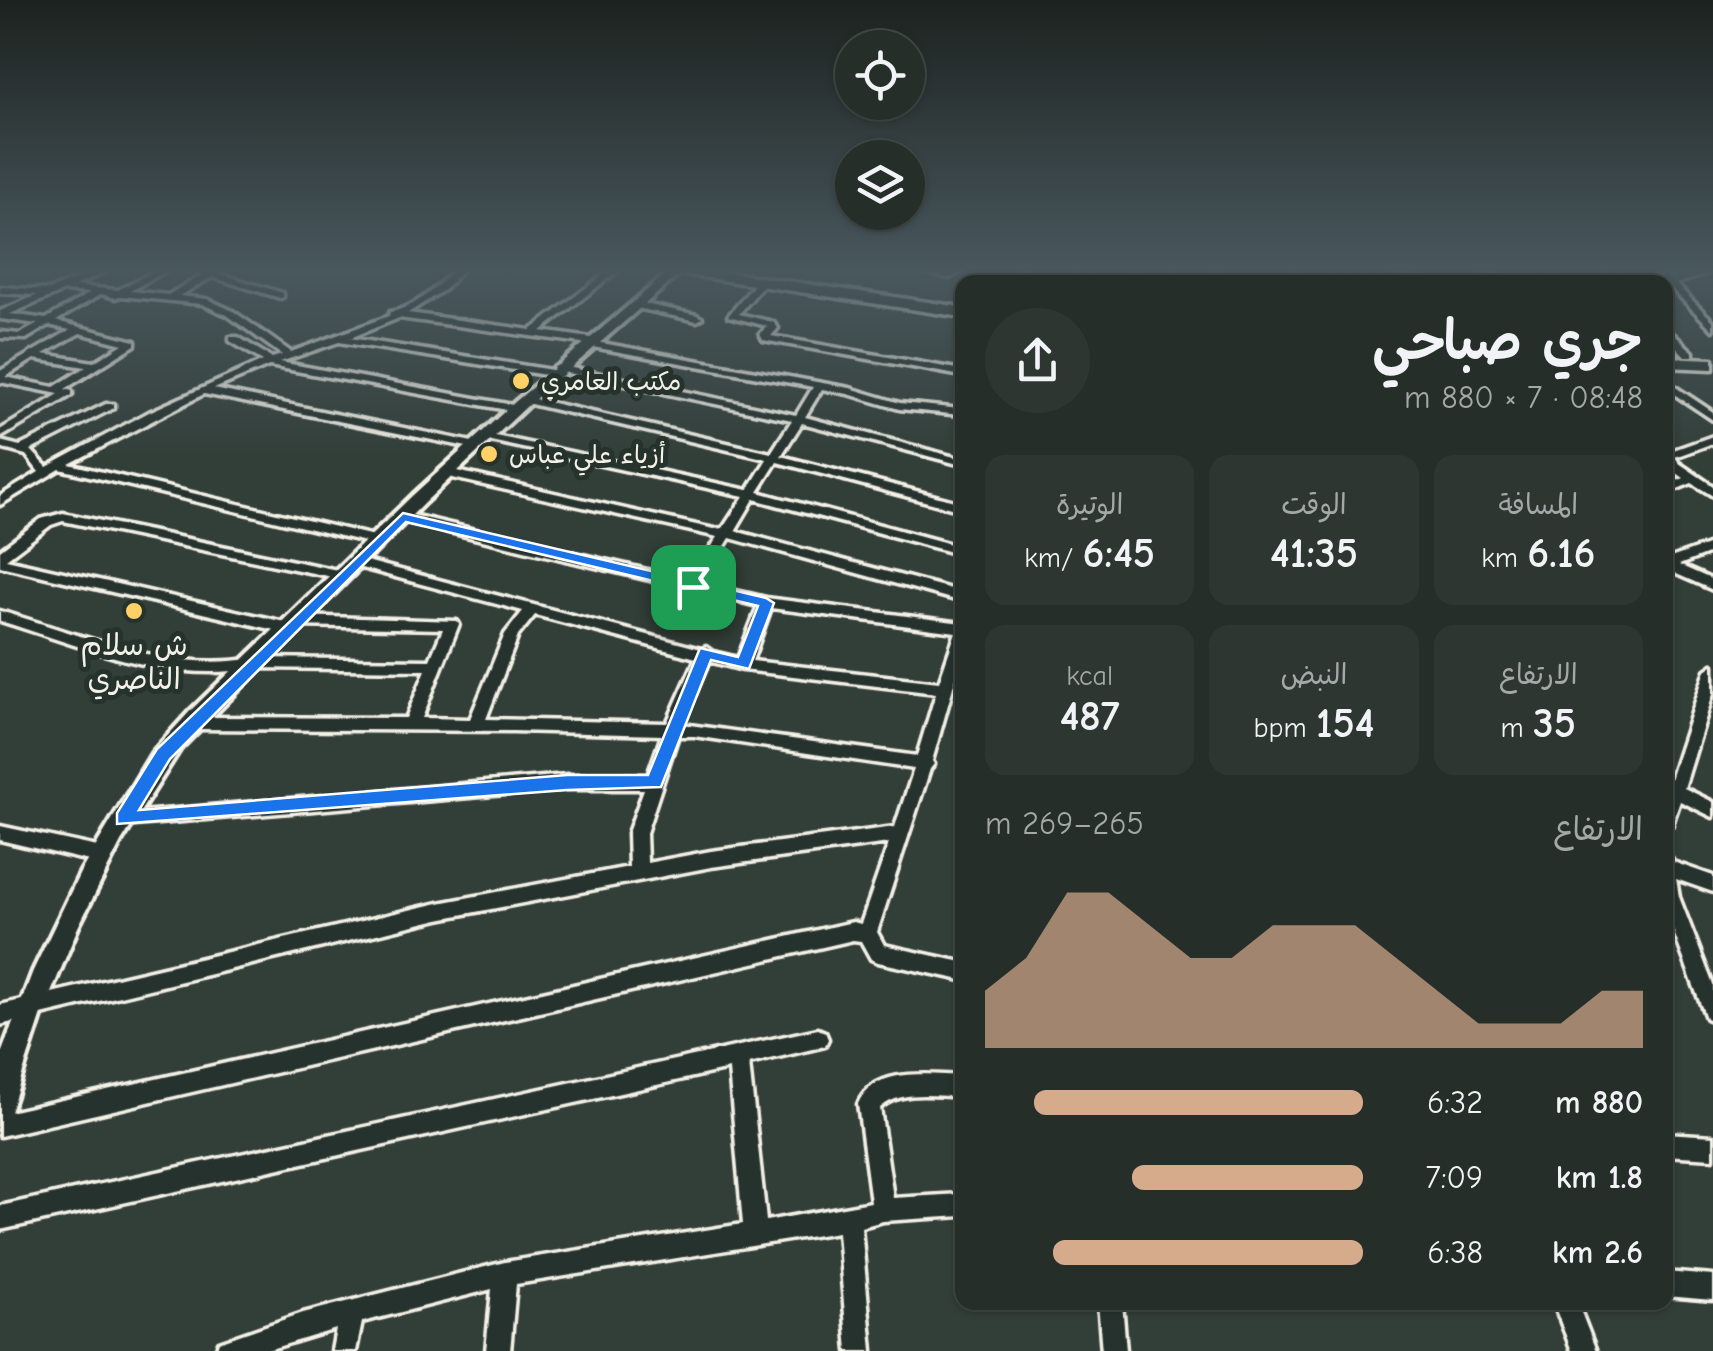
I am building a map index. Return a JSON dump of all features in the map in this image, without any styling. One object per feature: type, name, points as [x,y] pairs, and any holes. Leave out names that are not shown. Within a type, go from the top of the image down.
[{"type":"main road","points":[[1673,353],[1713,356]]},
{"type":"main road","points":[[1673,362],[1713,364]]},
{"type":"street","points":[[0,336],[22,337],[31,332]]},
{"type":"street","points":[[0,377],[73,332]]},
{"type":"street","points":[[55,390],[131,343],[85,332]]},
{"type":"street","points":[[255,332],[289,356]]},
{"type":"street","points":[[0,501],[51,468],[206,391],[269,362],[354,332]]},
{"type":"street","points":[[526,332],[820,386],[898,406],[955,413]]},
{"type":"street","points":[[0,1102],[5,1066],[102,856],[164,754],[348,569],[555,370],[601,332]]},
{"type":"street","points":[[767,332],[767,338],[955,373]]},
{"type":"street","points":[[1673,337],[1689,354]]},
{"type":"street","points":[[234,339],[269,362],[522,404],[772,457],[955,505]]},
{"type":"street","points":[[339,339],[555,370],[801,419],[955,460]]},
{"type":"street","points":[[32,356],[95,365]]},
{"type":"street","points":[[0,377],[68,393],[0,435]]},
{"type":"street","points":[[693,587],[724,532],[820,386]]},
{"type":"street","points":[[206,391],[750,494],[955,549]]},
{"type":"street","points":[[1673,393],[1713,416]]},
{"type":"street","points":[[23,450],[110,406]]},
{"type":"street","points":[[1673,454],[1713,439]]},
{"type":"street","points":[[0,444],[23,450],[51,468],[378,541]]},
{"type":"street","points":[[1673,460],[1713,492]]},
{"type":"street","points":[[448,473],[714,533],[724,532],[955,595]]},
{"type":"street","points":[[1673,487],[1693,478]]},
{"type":"street","points":[[0,559],[46,522],[63,517],[348,569],[533,608],[744,665],[943,688]]},
{"type":"street","points":[[403,517],[766,603],[955,630]]},
{"type":"street","points":[[1673,561],[1713,547]]},
{"type":"street","points":[[0,559],[291,624],[447,622],[453,628],[412,724]]},
{"type":"street","points":[[1673,567],[1713,585]]},
{"type":"street","points":[[744,665],[766,603]]},
{"type":"street","points":[[476,724],[512,634],[533,608]]},
{"type":"street","points":[[0,616],[184,665],[234,670],[254,663],[437,665]]},
{"type":"street","points":[[638,873],[637,833],[672,729],[706,652]]},
{"type":"street","points":[[955,652],[926,764],[866,932],[878,953],[955,965]]},
{"type":"street","points":[[1673,797],[1713,670]]},
{"type":"street","points":[[194,724],[672,729],[926,764]]},
{"type":"street","points":[[123,819],[567,782],[654,782]]},
{"type":"street","points":[[1675,791],[1713,810]]},
{"type":"street","points":[[0,833],[102,856]]},
{"type":"street","points":[[0,1014],[439,911],[638,873],[901,834]]},
{"type":"street","points":[[1673,868],[1713,884]]},
{"type":"street","points":[[1673,904],[1704,972],[1713,1011]]},
{"type":"street","points":[[0,1125],[834,935],[866,932]]},
{"type":"street","points":[[0,1218],[818,1039]]},
{"type":"street","points":[[738,1057],[756,1234]]},
{"type":"street","points":[[883,1210],[869,1104],[876,1093],[888,1088],[955,1086]]},
{"type":"street","points":[[1673,1144],[1713,1147]]},
{"type":"street","points":[[228,1351],[303,1325],[505,1274],[849,1219],[883,1210],[955,1205]]},
{"type":"street","points":[[849,1219],[860,1351]]},
{"type":"street","points":[[498,1351],[505,1274]]},
{"type":"street","points":[[1673,1285],[1713,1288]]},
{"type":"street","points":[[1111,1310],[1114,1351]]},
{"type":"street","points":[[1568,1310],[1584,1351]]},
{"type":"street","points":[[344,1351],[350,1314]]},
{"type":"place","name":"مكتب العامري","points":[[521,381]]},
{"type":"place","name":"أزياء علي عباس","points":[[489,454]]},
{"type":"place","name":"ش سلام الناصري","points":[[134,611]]},
{"type":"route","points":[[403,517],[693,587],[766,603],[744,665],[706,652],[654,782],[567,782],[123,819],[164,754],[403,517]]}]
